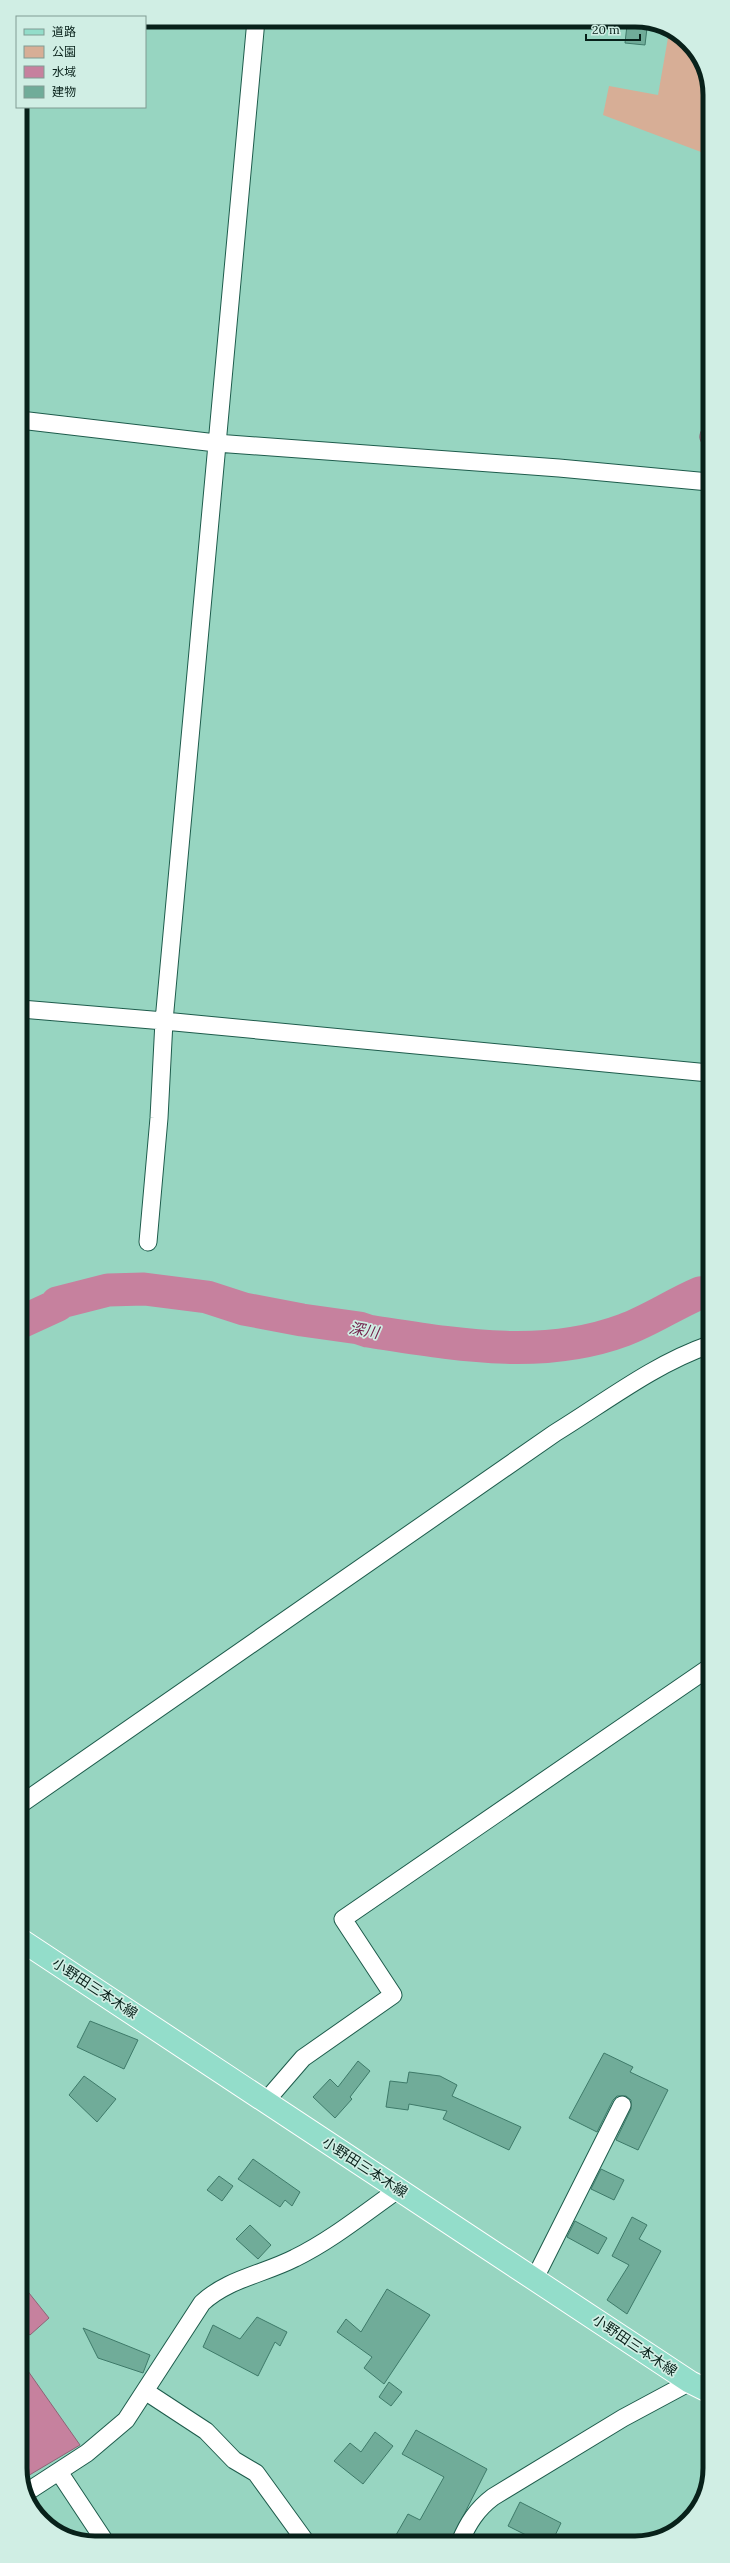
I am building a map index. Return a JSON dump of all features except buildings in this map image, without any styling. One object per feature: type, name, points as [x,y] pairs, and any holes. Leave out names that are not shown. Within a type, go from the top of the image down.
[{"type":"main road","name":"小野田三本木線","points":[[27,1944],[265,2102],[535,2278],[690,2382],[703,2388]]},
{"type":"street","points":[[148,1242],[160,1110],[164,1020],[255,27]]},
{"type":"street","points":[[27,421],[216,443],[559,468],[703,481]]},
{"type":"street","points":[[27,1009],[164,1020],[703,1072]]},
{"type":"street","points":[[27,1800],[554,1434],[645,1377],[703,1347]]},
{"type":"street","points":[[265,2102],[303,2058],[393,1995],[343,1919],[703,1672]]},
{"type":"street","points":[[535,2278],[622,2105]]},
{"type":"street","points":[[30,2489],[59,2472],[109,2436],[126,2420],[202,2304],[210,2296],[229,2285],[296,2258],[399,2189]]},
{"type":"street","points":[[463,2536],[468,2525],[482,2506],[493,2497],[623,2418],[690,2382]]},
{"type":"street","points":[[145,2391],[206,2431],[234,2460],[256,2473],[302,2536]]},
{"type":"street","points":[[59,2472],[101,2536]]},
{"type":"green space","points":[[668,36],[686,50],[694,61],[702,81],[703,153],[603,115],[609,86],[658,95]]},
{"type":"water","points":[[703,428],[703,444],[700,439]]},
{"type":"water","points":[[27,2290],[49,2318],[30,2335],[27,2333]]},
{"type":"water","points":[[27,2370],[80,2445],[28,2476]]},
{"type":"waterway","name":"深川","points":[[27,1319],[58,1305],[57,1303],[108,1290],[144,1289],[207,1297],[244,1309],[432,1341],[464,1345],[529,1347],[561,1345],[593,1339],[624,1330],[644,1322],[681,1302],[703,1293]]}]
